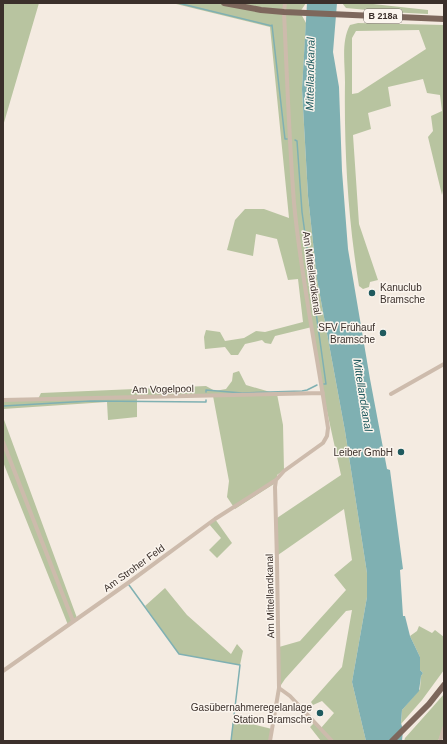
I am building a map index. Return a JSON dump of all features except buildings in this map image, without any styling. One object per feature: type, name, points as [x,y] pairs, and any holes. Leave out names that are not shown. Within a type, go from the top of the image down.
[{"type":"main road","name":"B 218a","points":[[224,3],[261,10],[284,12],[444,18]]},
{"type":"main road","points":[[392,741],[436,696],[444,685]]},
{"type":"street","name":"Am Mittellandkanal","points":[[270,741],[279,688],[276,480],[284,471],[323,443],[327,436],[328,428],[306,292],[294,203],[287,81],[284,12],[285,3]]},
{"type":"street","points":[[391,394],[444,364]]},
{"type":"street","name":"Am Vogelpool","points":[[3,400],[323,393]]},
{"type":"street","points":[[3,442],[73,621]]},
{"type":"street","name":"Am Stroher Feld","points":[[3,671],[128,583],[215,519],[276,480]]},
{"type":"street","points":[[279,688],[290,696],[332,741]]},
{"type":"street","points":[[440,741],[444,728]]},
{"type":"green space","points":[[3,3],[39,3],[3,126]]},
{"type":"green space","points":[[172,3],[306,3],[300,12],[306,23],[302,89],[308,196],[317,279],[345,431],[367,573],[367,597],[352,682],[366,741],[321,741],[310,727],[315,722],[321,728],[334,713],[322,701],[313,705],[311,702],[342,667],[352,610],[346,611],[285,679],[279,688],[279,647],[300,641],[346,590],[334,575],[352,560],[344,509],[278,555],[277,518],[341,475],[323,393],[312,327],[275,336],[271,344],[265,343],[262,340],[245,344],[238,355],[231,355],[225,347],[205,349],[204,337],[206,330],[220,332],[225,341],[244,338],[256,331],[265,332],[303,322],[298,279],[288,280],[277,239],[256,234],[253,256],[227,250],[235,220],[245,209],[264,209],[289,218],[270,27]]},
{"type":"green space","points":[[342,3],[364,3],[428,10],[428,14],[346,8]]},
{"type":"green space","points":[[358,23],[444,25],[444,186],[442,195],[428,137],[433,131],[431,116],[442,111],[440,95],[427,93],[423,79],[388,87],[391,106],[368,113],[371,129],[353,135],[359,224],[378,280],[370,282],[369,287],[363,289],[359,286],[355,261],[349,210],[346,159],[344,45],[350,25]],"holes":[[[419,30],[426,49],[358,93],[352,94],[352,38],[356,31]]]},
{"type":"green space","points":[[239,371],[246,385],[277,394],[283,425],[284,470],[277,475],[277,482],[235,509],[227,497],[229,481],[213,396],[137,397],[137,417],[108,420],[107,402],[3,409],[3,400],[38,399],[41,393],[206,386],[215,391],[226,389],[232,381],[233,373]]},
{"type":"green space","points":[[3,417],[77,618],[68,625],[3,462]]},
{"type":"green space","points":[[215,519],[232,543],[217,558],[209,550],[221,538],[209,524]]},
{"type":"green space","points":[[165,588],[187,615],[231,654],[237,644],[243,651],[240,665],[179,654],[145,606]]},
{"type":"green space","points":[[419,626],[432,633],[435,630],[444,637],[444,670],[422,700],[401,724],[402,710],[420,689],[421,676],[423,673],[420,670],[420,657],[410,636],[417,631]]},
{"type":"green space","points":[[444,694],[444,727],[438,741],[404,741],[405,738]]},
{"type":"green space","points":[[233,719],[272,729],[270,741],[231,741]]},
{"type":"water","name":"Mittellandkanal","points":[[307,3],[337,3],[333,52],[339,87],[342,171],[348,249],[387,469],[390,470],[403,569],[400,570],[403,616],[405,616],[410,636],[420,657],[420,670],[423,673],[421,676],[419,691],[402,710],[402,741],[366,741],[352,682],[367,597],[367,573],[345,431],[317,279],[308,196],[302,89]]},
{"type":"waterway","points":[[178,3],[272,26]]},
{"type":"waterway","points":[[272,25],[285,139],[287,139]]},
{"type":"waterway","points":[[295,140],[297,141],[302,212],[326,384],[324,384]]},
{"type":"waterway","points":[[206,392],[206,390],[242,393],[302,391],[317,385]]},
{"type":"waterway","points":[[3,406],[90,401],[206,402],[206,400]]},
{"type":"waterway","points":[[129,585],[179,654],[240,665],[231,741]]},
{"type":"place","name":"Kanuclub Bramsche","points":[[372,293]]},
{"type":"place","name":"SFV Frühauf Bramsche","points":[[383,333]]},
{"type":"place","name":"Leiber GmbH","points":[[401,452]]},
{"type":"place","name":"Gasübernahmeregelanlage Station Bramsche","points":[[320,713]]}]
